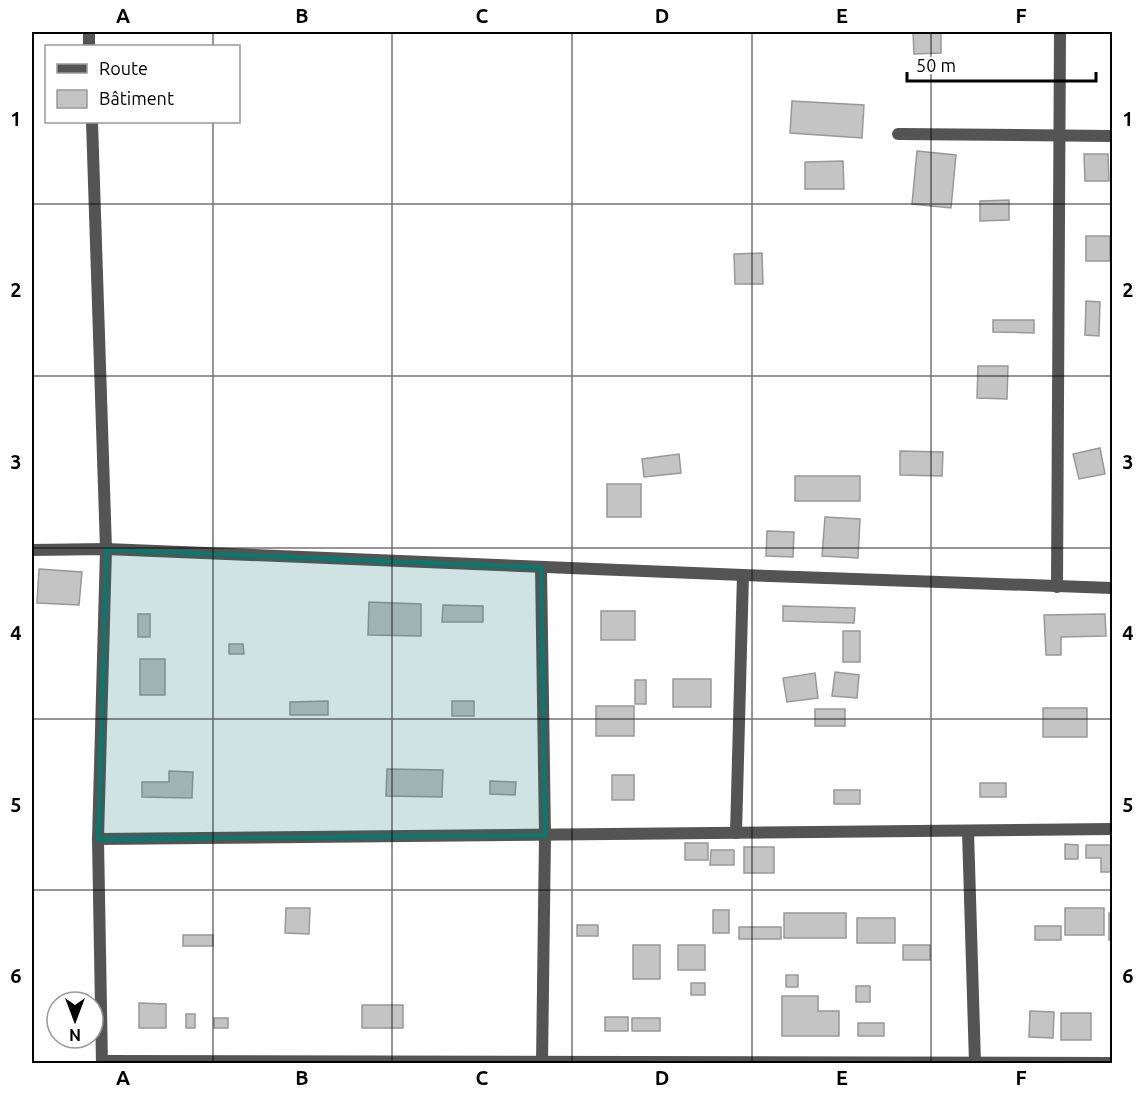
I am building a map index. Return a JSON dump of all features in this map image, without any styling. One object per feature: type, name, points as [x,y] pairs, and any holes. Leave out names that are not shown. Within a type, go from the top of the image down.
[{"type":"street","points":[[1057,587],[1060,32]]},
{"type":"street","points":[[92,123],[106,549],[98,839],[102,1062],[1113,1063]]},
{"type":"street","points":[[898,134],[1113,136]]},
{"type":"street","points":[[32,550],[106,549],[1113,588]]},
{"type":"street","points":[[541,567],[545,835],[542,1063]]},
{"type":"street","points":[[736,833],[743,575]]},
{"type":"street","points":[[98,839],[1113,829]]},
{"type":"street","points":[[968,831],[975,1063]]},
{"type":"highlighted area","points":[[106,549],[541,567],[545,835],[98,839]]},
{"type":"building","points":[[913,32],[941,32],[941,53],[914,54]]},
{"type":"building","points":[[792,101],[864,105],[862,138],[790,133]]},
{"type":"building","points":[[917,151],[956,155],[951,208],[912,204]]},
{"type":"building","points":[[1084,154],[1108,154],[1109,181],[1085,181]]},
{"type":"building","points":[[843,161],[844,189],[805,189],[805,162]]},
{"type":"building","points":[[1009,200],[1009,220],[980,221],[980,201]]},
{"type":"building","points":[[1086,236],[1110,236],[1110,261],[1086,261]]},
{"type":"building","points":[[762,253],[763,284],[735,284],[734,254]]},
{"type":"building","points":[[1086,301],[1100,302],[1099,336],[1085,335]]},
{"type":"building","points":[[993,320],[1034,320],[1034,333],[993,332]]},
{"type":"building","points":[[978,366],[1008,366],[1007,399],[977,398]]},
{"type":"building","points":[[1100,448],[1105,474],[1079,479],[1073,454]]},
{"type":"building","points":[[900,451],[943,452],[942,476],[900,475]]},
{"type":"building","points":[[679,454],[681,473],[644,477],[642,459]]},
{"type":"building","points":[[795,476],[860,476],[860,501],[795,501]]},
{"type":"building","points":[[607,484],[641,484],[641,517],[607,517]]},
{"type":"building","points":[[825,517],[860,519],[858,558],[822,556]]},
{"type":"building","points":[[767,531],[794,532],[793,557],[766,556]]},
{"type":"building","points":[[39,569],[82,572],[79,605],[37,603]]},
{"type":"building","points":[[369,602],[421,604],[421,636],[368,635]]},
{"type":"building","points":[[443,605],[483,606],[483,622],[442,622]]},
{"type":"building","points":[[783,606],[855,608],[854,623],[783,621]]},
{"type":"building","points":[[601,611],[635,611],[635,640],[601,640]]},
{"type":"building","points":[[138,614],[150,614],[150,637],[138,637]]},
{"type":"building","points":[[1105,614],[1106,636],[1061,637],[1061,655],[1046,655],[1044,615]]},
{"type":"building","points":[[843,631],[860,631],[860,662],[843,662]]},
{"type":"building","points":[[229,644],[243,644],[244,654],[229,654]]},
{"type":"building","points":[[140,659],[165,659],[165,695],[140,695]]},
{"type":"building","points":[[835,672],[859,675],[857,698],[832,696]]},
{"type":"building","points":[[815,673],[818,698],[787,702],[783,678]]},
{"type":"building","points":[[673,679],[711,679],[711,707],[673,707]]},
{"type":"building","points":[[635,680],[646,680],[646,704],[635,704]]},
{"type":"building","points":[[328,701],[328,715],[290,715],[290,702]]},
{"type":"building","points":[[452,701],[474,701],[474,716],[452,716]]},
{"type":"building","points":[[596,706],[634,706],[634,736],[596,736]]},
{"type":"building","points":[[1043,708],[1087,708],[1087,737],[1043,737]]},
{"type":"building","points":[[815,709],[845,709],[845,726],[815,726]]},
{"type":"building","points":[[387,769],[443,770],[442,797],[386,796]]},
{"type":"building","points":[[169,771],[193,772],[192,798],[142,797],[142,782],[169,782]]},
{"type":"building","points":[[612,775],[634,775],[634,800],[612,800]]},
{"type":"building","points":[[490,781],[516,782],[515,795],[490,794]]},
{"type":"building","points":[[980,783],[1006,783],[1006,797],[980,797]]},
{"type":"building","points":[[834,790],[860,790],[860,804],[834,804]]},
{"type":"building","points":[[685,843],[708,843],[708,860],[685,860]]},
{"type":"building","points":[[1065,844],[1078,845],[1078,859],[1065,859]]},
{"type":"building","points":[[1086,845],[1112,845],[1112,872],[1101,872],[1101,858],[1086,858]]},
{"type":"building","points":[[744,847],[774,847],[774,873],[744,873]]},
{"type":"building","points":[[711,850],[734,850],[734,865],[710,865]]},
{"type":"building","points":[[286,908],[310,908],[309,934],[285,933]]},
{"type":"building","points":[[1065,908],[1104,908],[1104,935],[1065,935]]},
{"type":"building","points":[[713,910],[729,910],[729,933],[713,933]]},
{"type":"building","points":[[784,913],[846,913],[846,938],[784,938]]},
{"type":"building","points":[[1109,913],[1112,913],[1112,940],[1109,940]]},
{"type":"building","points":[[857,918],[895,918],[895,943],[857,943]]},
{"type":"building","points":[[577,925],[598,925],[598,936],[577,936]]},
{"type":"building","points":[[1035,926],[1061,926],[1061,940],[1035,940]]},
{"type":"building","points":[[739,927],[781,927],[781,939],[739,939]]},
{"type":"building","points":[[183,935],[213,935],[213,946],[183,946]]},
{"type":"building","points":[[633,945],[660,945],[660,979],[633,979]]},
{"type":"building","points":[[678,945],[705,945],[705,970],[678,970]]},
{"type":"building","points":[[903,945],[930,945],[930,960],[903,960]]},
{"type":"building","points":[[786,975],[798,975],[798,987],[786,987]]},
{"type":"building","points":[[691,983],[705,983],[705,995],[691,995]]},
{"type":"building","points":[[856,986],[870,986],[870,1002],[856,1002]]},
{"type":"building","points":[[782,996],[818,996],[818,1011],[839,1011],[839,1036],[782,1036]]},
{"type":"building","points":[[139,1003],[166,1004],[166,1028],[139,1028]]},
{"type":"building","points":[[362,1005],[403,1005],[403,1028],[362,1028]]},
{"type":"building","points":[[1030,1011],[1054,1012],[1053,1038],[1029,1037]]},
{"type":"building","points":[[1061,1013],[1091,1013],[1091,1040],[1061,1040]]},
{"type":"building","points":[[186,1014],[195,1014],[195,1028],[186,1028]]},
{"type":"building","points":[[605,1017],[628,1017],[628,1031],[605,1031]]},
{"type":"building","points":[[214,1018],[228,1018],[228,1028],[214,1028]]},
{"type":"building","points":[[632,1018],[660,1018],[660,1031],[632,1031]]},
{"type":"building","points":[[858,1023],[884,1023],[884,1036],[858,1036]]}]
